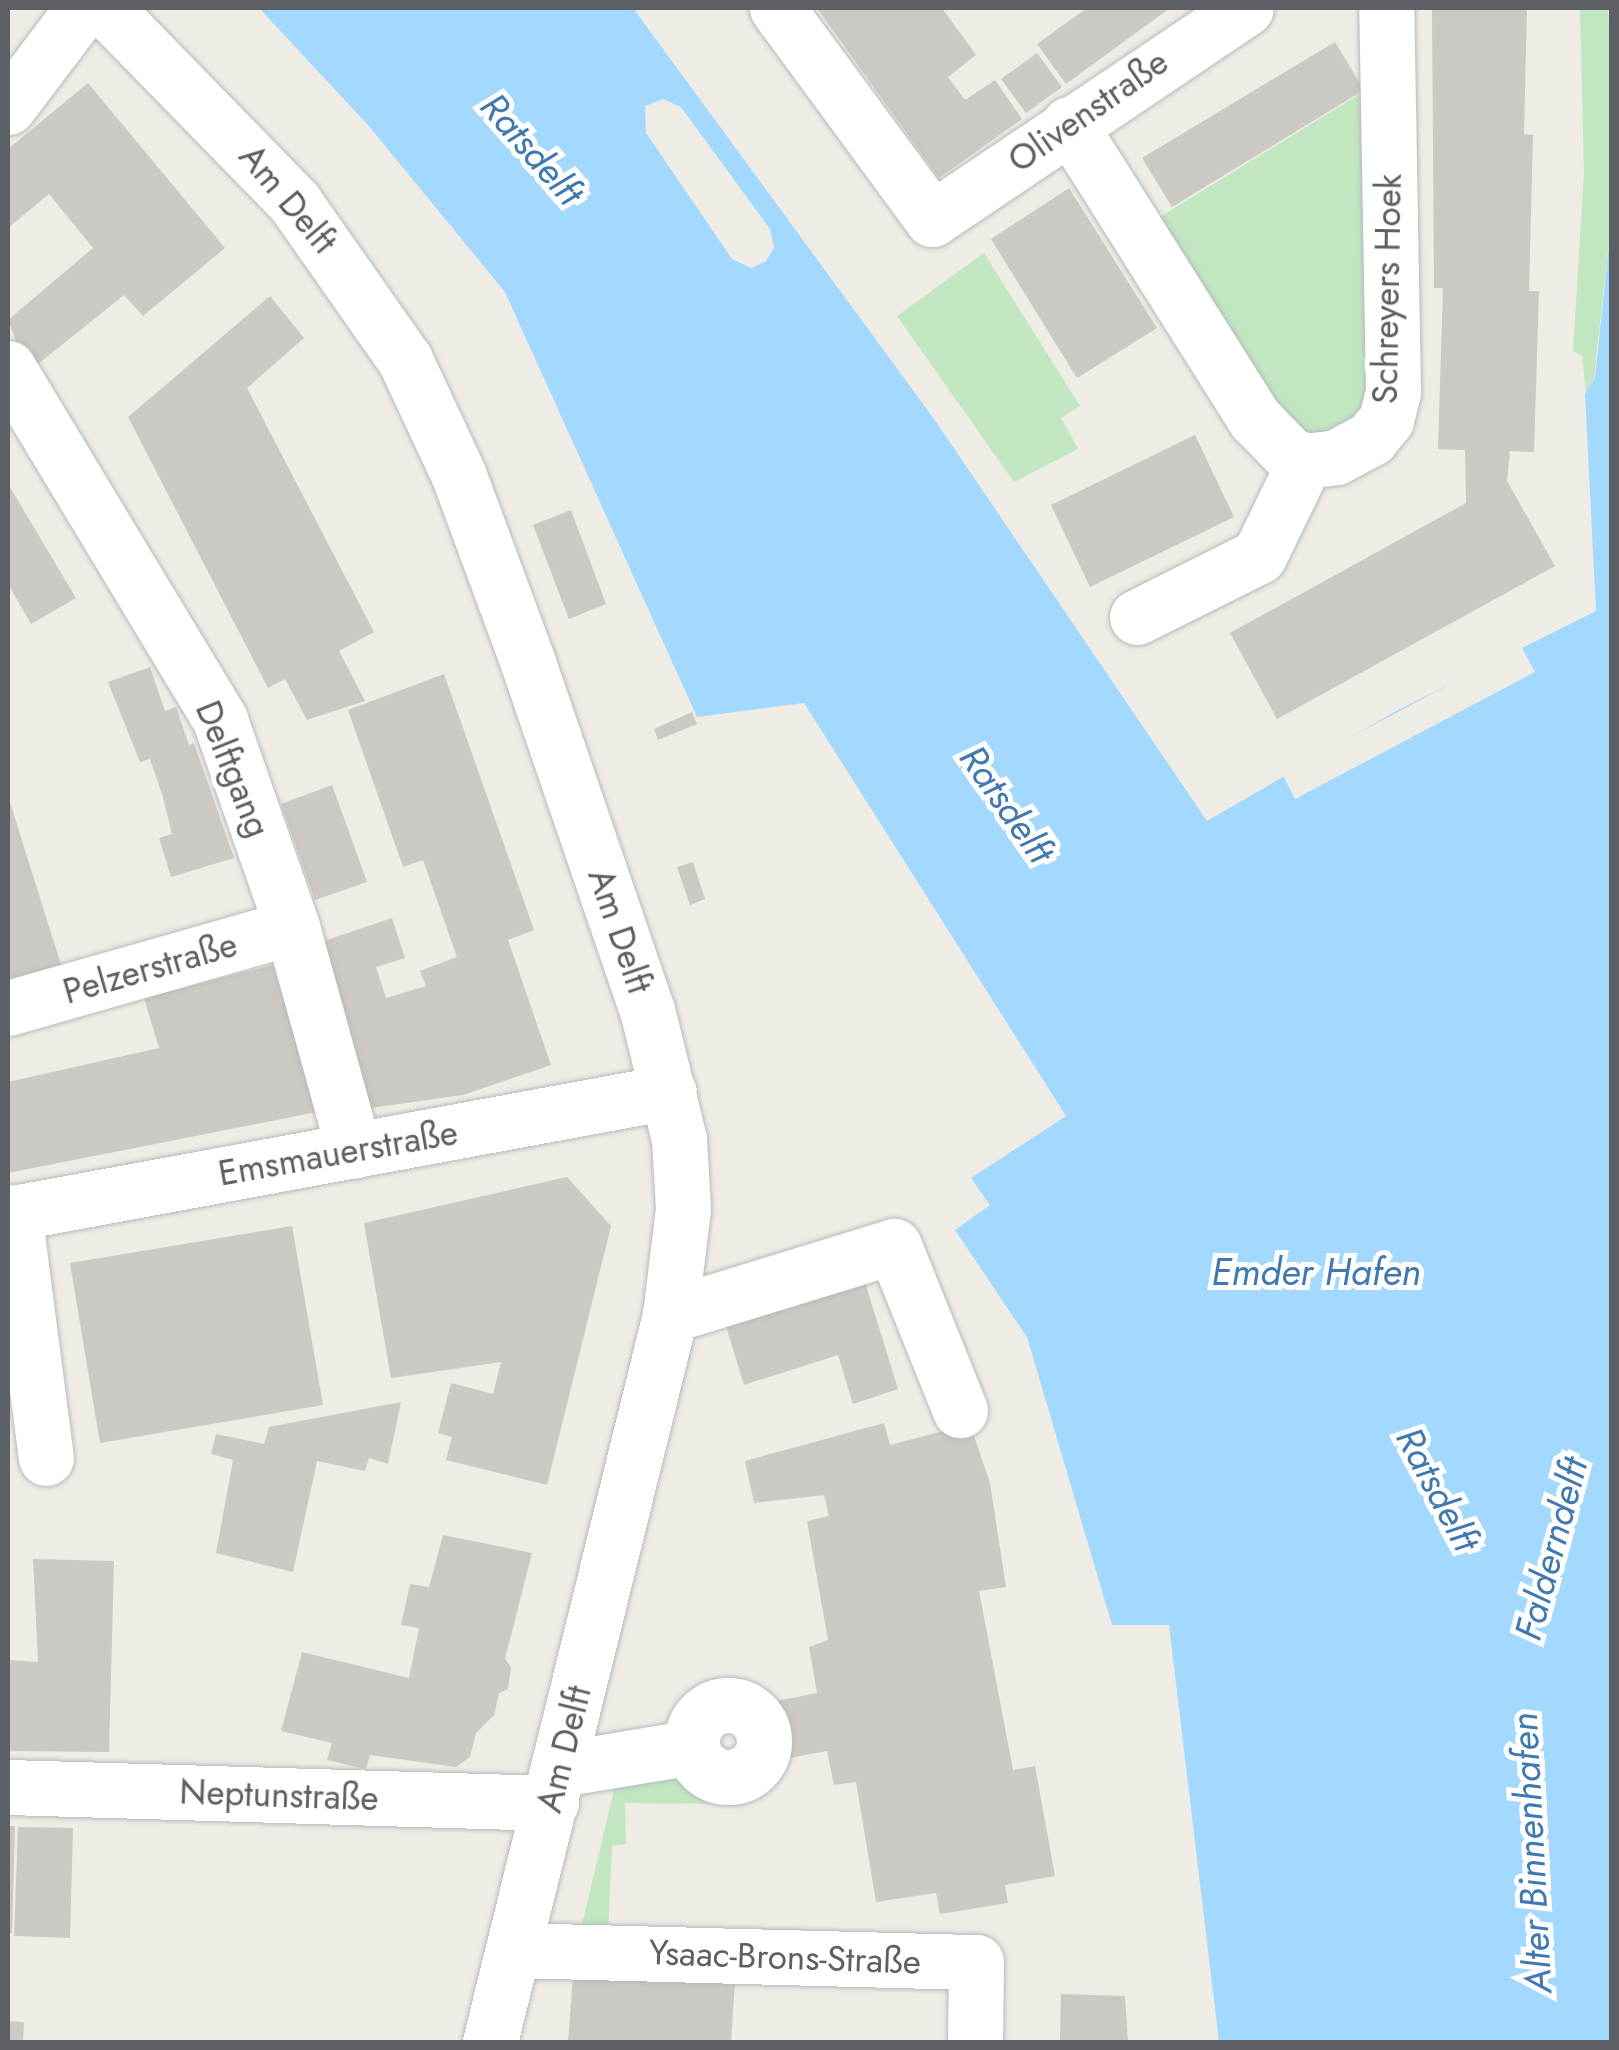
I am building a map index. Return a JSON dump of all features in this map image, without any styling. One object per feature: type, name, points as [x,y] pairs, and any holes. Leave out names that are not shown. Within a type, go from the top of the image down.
[{"type":"street","points":[[8,107],[83,8]]},
{"type":"street","name":"Am Delft","points":[[106,8],[294,204],[406,360],[489,556],[669,1092],[684,1209],[670,1315],[490,2042]]},
{"type":"street","name":"Olivenstraße","points":[[778,8],[932,220],[1234,10]]},
{"type":"street","name":"Schreyers Hoek","points":[[1305,462],[1336,457],[1371,438],[1391,408],[1386,8]]},
{"type":"street","points":[[1069,124],[1255,419],[1305,462],[1259,556],[1137,618]]},
{"type":"street","name":"Delftgang","points":[[8,368],[220,720],[292,927],[354,1151]]},
{"type":"street","name":"Pelzerstraße","points":[[8,1008],[292,927]]},
{"type":"street","name":"Emsmauerstraße","points":[[11,1213],[669,1092]]},
{"type":"street","points":[[11,1213],[46,1458]]},
{"type":"street","points":[[670,1315],[894,1246],[960,1410]]},
{"type":"street","name":"Neptunstraße","points":[[8,1787],[556,1786],[692,1748]]},
{"type":"street","name":"Ysaac-Brons-Straße","points":[[510,1963],[976,1962],[975,2042]]},
{"type":"street","points":[[464,2042],[510,1963]]},
{"type":"green space","points":[[1580,8],[1608,8],[1612,90],[1611,224],[1594,377],[1586,393],[1582,355],[1573,351],[1584,173]]},
{"type":"green space","points":[[1368,89],[1373,399],[1356,426],[1290,444],[1147,225]]},
{"type":"green space","points":[[984,253],[1080,406],[1061,418],[1078,449],[1014,482],[897,316]]},
{"type":"green space","points":[[684,1772],[700,1789],[739,1798],[737,1804],[625,1803],[626,1844],[612,1846],[608,1934],[580,1933],[615,1786]]},
{"type":"water","name":"Emder Hafen","points":[[259,8],[633,8],[934,419],[1207,821],[1398,710],[1596,611],[1585,394],[1595,377],[1611,226],[1611,2042],[1219,2042],[1169,1625],[1112,1625],[1027,1337],[955,1230],[990,1205],[971,1178],[1066,1116],[804,703],[697,717],[505,292],[368,125]],"holes":[[[663,99],[681,107],[770,229],[774,248],[766,261],[751,268],[732,259],[646,133],[645,106]]]},
{"type":"pier","points":[[1521,646],[1535,672],[1295,799],[1282,774]]},
{"type":"building","points":[[817,8],[942,8],[976,55],[948,77],[965,100],[995,80],[1022,119],[939,178]]},
{"type":"building","points":[[1087,8],[1170,8],[1066,84],[1037,44]]},
{"type":"building","points":[[1432,8],[1527,8],[1524,134],[1533,135],[1529,291],[1539,291],[1534,452],[1510,451],[1507,481],[1555,566],[1277,719],[1230,633],[1466,503],[1465,450],[1438,449],[1443,288],[1434,288]]},
{"type":"building","points":[[1335,42],[1364,90],[1172,207],[1142,158]]},
{"type":"building","points":[[1037,53],[1062,87],[1026,113],[1001,79]]},
{"type":"building","points":[[88,83],[225,248],[143,316],[124,295],[28,372],[8,320],[93,248],[49,194],[8,228],[8,149]]},
{"type":"building","points":[[1069,188],[1157,328],[1077,378],[991,239]]},
{"type":"building","points":[[270,296],[304,338],[247,388],[374,632],[339,651],[365,701],[307,720],[285,679],[268,688],[128,417]]},
{"type":"building","points":[[1195,435],[1234,517],[1090,587],[1051,505]]},
{"type":"building","points":[[8,484],[76,598],[31,624],[8,584]]},
{"type":"building","points":[[571,510],[606,604],[569,619],[533,525]]},
{"type":"building","points":[[150,667],[165,711],[176,707],[189,745],[194,743],[234,858],[171,877],[159,838],[172,834],[163,797],[150,759],[140,762],[108,682]]},
{"type":"building","points":[[444,674],[534,930],[508,940],[551,1065],[463,1095],[371,1108],[321,942],[392,918],[405,958],[376,967],[386,998],[426,986],[420,971],[457,957],[423,860],[403,867],[348,710]]},
{"type":"building","points":[[692,712],[697,724],[658,740],[654,729]]},
{"type":"building","points":[[332,785],[367,882],[315,900],[281,804]]},
{"type":"building","points":[[8,796],[62,968],[8,984]]},
{"type":"building","points":[[693,862],[705,899],[690,905],[677,867]]},
{"type":"building","points":[[273,965],[317,1112],[8,1173],[8,1082],[159,1048],[144,998]]},
{"type":"building","points":[[567,1177],[611,1226],[547,1485],[446,1460],[452,1437],[438,1433],[451,1383],[493,1394],[501,1362],[391,1378],[364,1223]]},
{"type":"building","points":[[292,1226],[323,1405],[100,1443],[70,1263]]},
{"type":"building","points":[[864,1279],[898,1389],[853,1404],[838,1355],[744,1385],[725,1323]]},
{"type":"building","points":[[401,1402],[388,1464],[369,1458],[365,1471],[317,1461],[293,1572],[216,1553],[233,1460],[211,1454],[216,1434],[264,1444],[269,1427]]},
{"type":"building","points":[[884,1423],[890,1445],[970,1424],[990,1483],[1006,1587],[979,1591],[1013,1770],[1035,1766],[1055,1876],[1005,1885],[1008,1903],[940,1914],[936,1893],[876,1902],[856,1782],[834,1785],[827,1751],[778,1760],[767,1703],[817,1693],[809,1647],[828,1640],[807,1521],[829,1516],[824,1495],[754,1503],[745,1461]]},
{"type":"building","points":[[443,1535],[532,1553],[505,1659],[511,1667],[508,1689],[499,1693],[494,1715],[476,1733],[470,1757],[456,1767],[370,1755],[366,1769],[327,1760],[332,1743],[281,1731],[302,1652],[409,1678],[419,1628],[401,1625],[410,1584],[429,1587]]},
{"type":"building","points":[[33,1559],[114,1561],[109,1752],[8,1751],[8,1660],[38,1662]]},
{"type":"building","points":[[8,1826],[15,1826],[12,1933],[8,1933]]},
{"type":"building","points":[[18,1827],[73,1828],[70,1938],[14,1936]]},
{"type":"building","points":[[573,1977],[735,1982],[731,2042],[568,2042]]},
{"type":"building","points":[[1061,1994],[1125,1996],[1128,2042],[1060,2042]]},
{"type":"building","points":[[8,2021],[24,2022],[23,2042],[8,2042]]},
{"type":"water label","name":"Ratsdelft","points":[[532,149]]},
{"type":"water label","name":"Ratsdelft","points":[[1007,804]]},
{"type":"water label","name":"Ratsdelft","points":[[1438,1489]]},
{"type":"water label","name":"Falderndelft","points":[[1551,1549]]},
{"type":"water label","name":"Alter Binnenhafen","points":[[1531,1853]]}]
